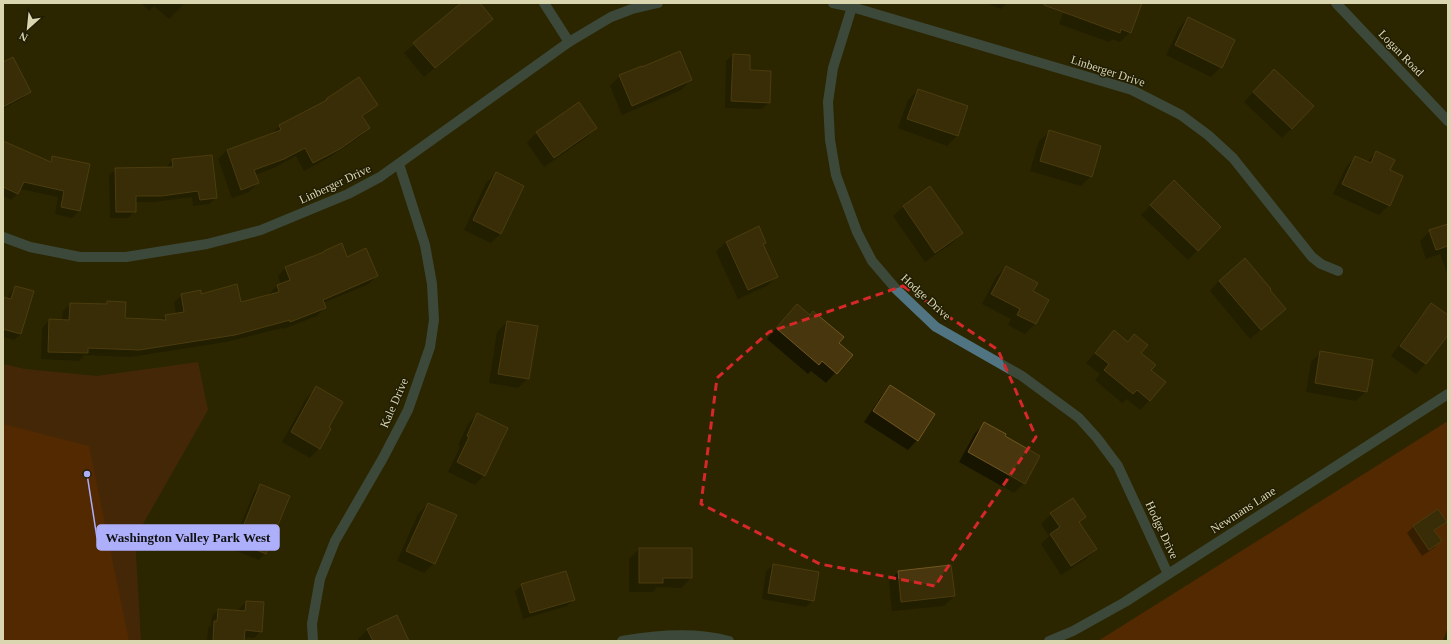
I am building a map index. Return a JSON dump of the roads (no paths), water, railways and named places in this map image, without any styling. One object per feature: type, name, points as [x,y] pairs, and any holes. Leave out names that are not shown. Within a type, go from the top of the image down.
[{"type":"street","points":[[544,3],[569,42]]},
{"type":"street","name":"Linberger Drive","points":[[3,237],[30,247],[80,257],[126,257],[207,244],[261,230],[348,194],[380,176],[569,42],[611,17],[632,9],[658,3]]},
{"type":"street","name":"Linberger Drive","points":[[833,3],[852,7],[1132,90],[1181,115],[1208,135],[1233,158],[1312,257],[1321,264],[1338,271]]},
{"type":"street","name":"Logan Road","points":[[1336,3],[1448,121]]},
{"type":"street","name":"Hodge Drive","points":[[852,7],[833,68],[828,102],[830,140],[836,175],[857,232],[872,261],[896,289],[936,327],[1022,376],[1079,418],[1098,438],[1118,466],[1168,574]]},
{"type":"street","name":"Kale Drive","points":[[313,641],[312,624],[320,580],[335,541],[383,458],[408,410],[430,347],[434,320],[432,284],[425,246],[399,164]]},
{"type":"street","name":"Newmans Lane","points":[[1049,641],[1073,631],[1119,606],[1448,394]]},
{"type":"street","points":[[622,641],[670,635],[714,637],[729,641]]},
{"type":"place","name":"Washington Valley Park West","points":[[87,474]]}]
